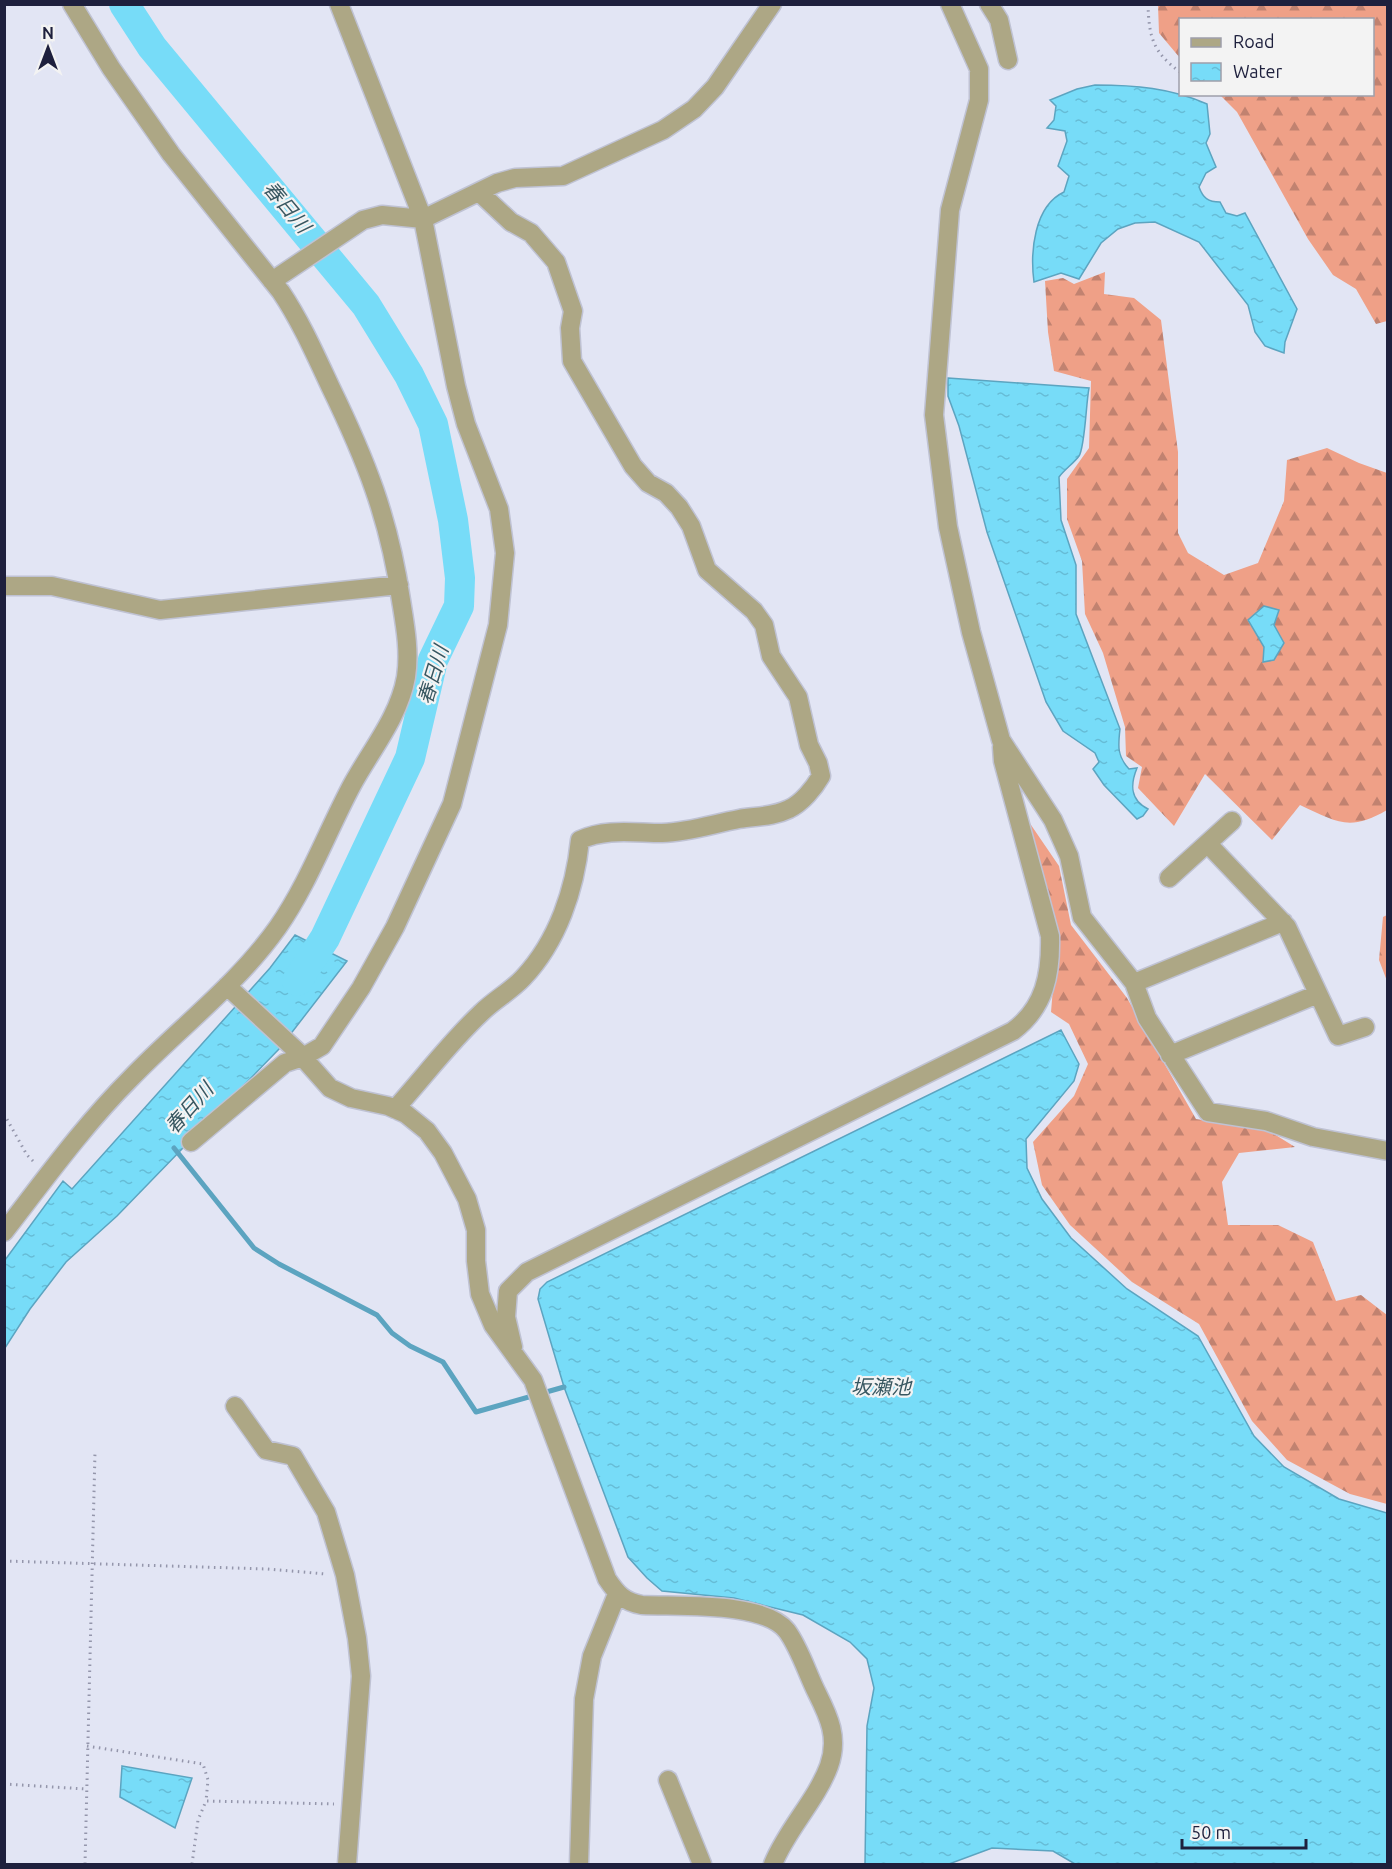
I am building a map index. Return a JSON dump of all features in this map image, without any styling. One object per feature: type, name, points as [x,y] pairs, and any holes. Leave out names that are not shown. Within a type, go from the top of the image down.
[{"type":"street","points":[[4,1232],[48,1175],[131,1077],[229,988],[293,904],[334,819],[401,700],[406,675],[407,647],[394,548],[382,504],[357,441],[298,318],[143,115],[72,4]]},
{"type":"street","points":[[191,1142],[285,1063],[322,1046],[361,988],[395,927],[452,804],[498,625],[505,553],[499,509],[466,424],[456,386],[423,219],[339,4]]},
{"type":"street","points":[[272,281],[363,220],[382,215],[423,219],[514,178],[563,176],[663,130],[694,109],[714,87],[772,4]]},
{"type":"street","points":[[515,1355],[506,1317],[508,1291],[527,1272],[1013,1031],[1031,1014],[1042,994],[1051,965],[1050,936],[1003,761],[1001,740],[971,632],[951,539],[934,415],[950,210],[979,99],[979,69],[950,4]]},
{"type":"street","points":[[989,4],[999,20],[1008,60]]},
{"type":"street","points":[[395,1109],[481,1012],[523,978],[547,947],[563,914],[577,869],[580,840],[607,832],[699,830],[741,819],[764,817],[791,808],[814,787],[821,776],[818,763],[809,745],[798,698],[771,656],[764,625],[754,611],[707,570],[685,517],[666,494],[648,483],[633,466],[572,361],[570,328],[573,311],[556,262],[531,233],[511,222],[479,192]]},
{"type":"street","points":[[4,585],[52,586],[160,610],[399,585]]},
{"type":"street","points":[[1001,740],[1057,829],[1069,855],[1082,917],[1134,983],[1147,1018],[1208,1112],[1266,1120],[1313,1137],[1388,1152]]},
{"type":"street","points":[[1169,878],[1232,821]]},
{"type":"street","points":[[1208,844],[1283,922],[1338,1036],[1365,1027]]},
{"type":"street","points":[[1134,983],[1283,922]]},
{"type":"street","points":[[229,988],[301,1054],[330,1088],[351,1098],[406,1114],[427,1131],[443,1153],[467,1199],[476,1230],[476,1261],[480,1294],[493,1325],[536,1389],[607,1578],[617,1594],[627,1602],[642,1605],[747,1612],[766,1616],[786,1630],[832,1723],[834,1741],[829,1765],[819,1786],[783,1841],[773,1864]]},
{"type":"street","points":[[1170,1055],[1318,993]]},
{"type":"street","points":[[235,1406],[266,1450],[293,1456],[326,1512],[345,1575],[361,1676],[347,1864]]},
{"type":"street","points":[[579,1864],[584,1699],[592,1656],[617,1594]]},
{"type":"street","points":[[668,1780],[702,1864]]},
{"type":"path","points":[[1148,4],[1151,41],[1164,60],[1179,71]]},
{"type":"path","points":[[4,1114],[27,1155],[48,1175]]},
{"type":"path","points":[[85,1864],[94,1452]]},
{"type":"path","points":[[4,1561],[267,1569],[345,1575]]},
{"type":"path","points":[[87,1746],[203,1764],[208,1780],[206,1801],[198,1820],[192,1864]]},
{"type":"path","points":[[4,1784],[86,1789]]},
{"type":"path","points":[[206,1801],[350,1804]]},
{"type":"green space","points":[[1158,5],[1387,5],[1387,321],[1376,324],[1356,289],[1333,275],[1308,239],[1237,112],[1221,96],[1374,96],[1374,18],[1179,18],[1179,57],[1159,33]]},
{"type":"green space","points":[[1105,272],[1104,294],[1134,298],[1161,320],[1178,452],[1178,533],[1188,553],[1224,575],[1258,563],[1284,501],[1287,460],[1327,448],[1387,473],[1387,810],[1374,817],[1353,823],[1343,822],[1300,805],[1272,840],[1205,774],[1174,826],[1138,788],[1142,767],[1126,756],[1125,727],[1103,653],[1085,614],[1082,561],[1067,519],[1067,479],[1089,448],[1091,381],[1054,371],[1048,332],[1045,281],[1063,278],[1074,284]]},
{"type":"green space","points":[[1029,822],[1059,866],[1071,925],[1127,998],[1196,1119],[1269,1131],[1295,1147],[1239,1153],[1222,1182],[1228,1225],[1278,1225],[1313,1242],[1336,1301],[1361,1295],[1387,1315],[1387,1504],[1350,1494],[1287,1460],[1252,1421],[1199,1324],[1132,1282],[1070,1225],[1042,1185],[1033,1142],[1074,1096],[1088,1064],[1069,1024],[1051,1012],[1057,940]]},
{"type":"green space","points":[[1388,915],[1387,981],[1379,960],[1383,917]]},
{"type":"water","points":[[1095,85],[1152,88],[1179,94],[1179,96],[1207,104],[1210,134],[1206,143],[1216,167],[1206,173],[1199,187],[1206,199],[1220,202],[1226,213],[1237,216],[1245,213],[1297,309],[1285,342],[1284,353],[1265,346],[1255,332],[1248,305],[1199,242],[1155,222],[1135,223],[1118,229],[1101,243],[1079,279],[1061,273],[1034,282],[1033,257],[1036,231],[1046,208],[1064,192],[1069,176],[1058,166],[1067,141],[1065,131],[1047,128],[1054,120],[1056,106],[1050,100],[1077,89]]},
{"type":"water","points":[[948,378],[1089,388],[1081,451],[1077,459],[1059,477],[1061,520],[1076,565],[1076,614],[1120,729],[1120,755],[1129,769],[1137,768],[1133,780],[1133,792],[1138,801],[1148,809],[1143,816],[1137,819],[1104,785],[1093,769],[1099,762],[1095,753],[1063,731],[1046,702],[987,532],[959,426],[948,396]]},
{"type":"water","points":[[1264,606],[1279,610],[1274,625],[1284,643],[1274,660],[1263,662],[1264,647],[1248,620]]},
{"type":"water","points":[[295,935],[347,961],[279,1049],[117,1216],[66,1262],[30,1309],[5,1348],[5,1260],[63,1181],[72,1189],[270,968]]},
{"type":"water","name":"坂瀬池","points":[[1061,1030],[1079,1064],[1074,1081],[1026,1139],[1027,1168],[1042,1199],[1071,1238],[1127,1289],[1198,1336],[1254,1436],[1284,1467],[1339,1499],[1387,1513],[1387,1864],[1075,1864],[1053,1851],[992,1848],[949,1864],[865,1864],[867,1726],[874,1688],[867,1659],[850,1642],[803,1615],[734,1598],[662,1591],[628,1557],[564,1387],[538,1299],[540,1289],[547,1282]]},
{"type":"water","points":[[122,1766],[192,1778],[175,1828],[120,1797]]},
{"type":"waterway","name":"春日川","points":[[124,4],[152,47],[366,305],[409,375],[433,424],[453,520],[460,578],[459,606],[433,660],[410,758],[325,938],[297,981]]},
{"type":"waterway","points":[[174,1148],[254,1248],[279,1264],[377,1315],[392,1333],[410,1346],[443,1362],[476,1412],[564,1387]]}]
